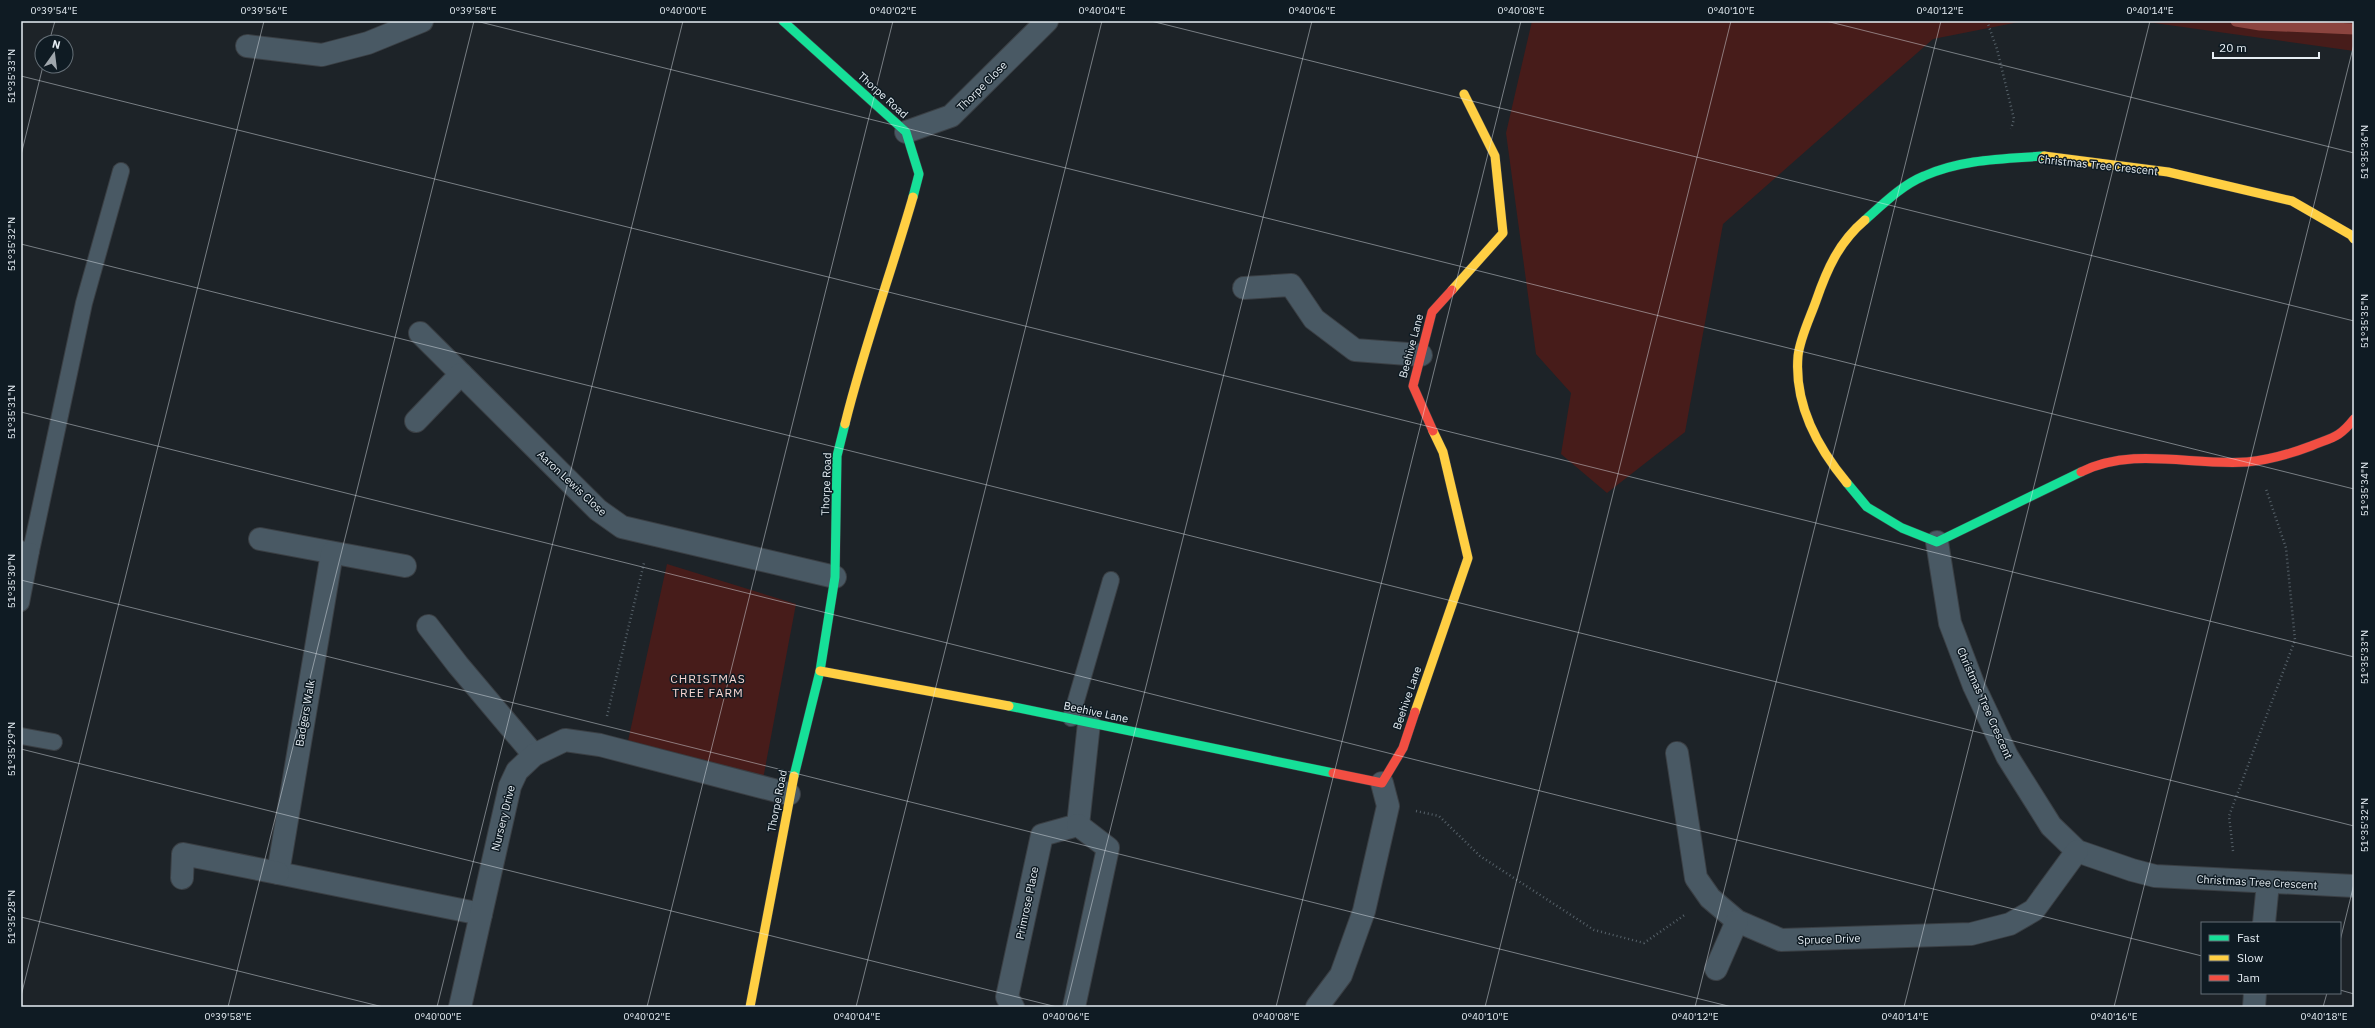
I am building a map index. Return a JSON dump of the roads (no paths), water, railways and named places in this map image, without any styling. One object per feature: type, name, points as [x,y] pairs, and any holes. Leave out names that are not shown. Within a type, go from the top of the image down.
[{"type":"street","points":[[247,46],[322,55],[368,43],[422,21]]},
{"type":"street","name":"Thorpe Road","points":[[750,1007],[790,794],[820,672],[835,577],[837,456],[855,383],[892,274],[919,174],[906,132],[784,21]]},
{"type":"street","name":"Thorpe Close","points":[[906,132],[951,116],[1047,21]]},
{"type":"street","name":"Beehive Lane","points":[[820,672],[1080,720],[1382,783],[1402,748],[1468,558],[1443,452],[1413,386],[1432,312],[1503,233],[1495,156],[1464,94]]},
{"type":"street","name":"Christmas Tree Crescent","points":[[2354,239],[2351,235],[2292,200],[2168,172],[2045,156],[1968,162],[1923,176],[1891,197],[1852,231],[1827,268],[1798,355],[1799,389],[1811,431],[1826,458],[1867,508],[1902,528],[1937,542],[1950,623],[1974,686],[2007,756],[2051,826],[2077,851],[2132,870],[2156,876],[2268,883],[2354,886]]},
{"type":"street","points":[[1244,288],[1291,285],[1314,319],[1355,350],[1421,354]]},
{"type":"street","name":"Aaron Lewis Close","points":[[420,333],[598,510],[622,527],[835,577]]},
{"type":"street","points":[[416,421],[461,374]]},
{"type":"street","points":[[1937,542],[2096,464],[2131,458],[2246,462],[2286,456],[2316,446],[2342,434],[2354,419]]},
{"type":"street","points":[[260,539],[405,566]]},
{"type":"street","name":"Badgers Walk","points":[[278,873],[332,553]]},
{"type":"street","points":[[428,626],[458,665],[534,755]]},
{"type":"street","points":[[1074,1007],[1108,848],[1078,825],[1080,720]]},
{"type":"street","name":"Nursery Drive","points":[[460,1007],[510,786],[517,771],[534,755],[565,740],[600,745],[790,794]]},
{"type":"street","name":"Spruce Drive","points":[[1677,753],[1696,878],[1710,898],[1737,922],[1781,940],[1970,934],[2010,924],[2034,910],[2077,851]]},
{"type":"street","points":[[1317,1007],[1341,975],[1364,911],[1388,806],[1382,783]]},
{"type":"street","name":"Primrose Place","points":[[1013,1007],[1007,998],[1042,835],[1078,825]]},
{"type":"street","points":[[182,878],[183,854],[481,914]]},
{"type":"street","points":[[2264,922],[2268,883]]},
{"type":"street","points":[[1716,969],[1737,922]]},
{"type":"street","points":[[2254,1007],[2256,994]]},
{"type":"lane","points":[[21,603],[26,550],[84,303],[120,171]]},
{"type":"lane","points":[[1080,720],[1111,580]]},
{"type":"lane","points":[[21,736],[54,742]]},
{"type":"waterway","points":[[2236,21],[2260,25],[2354,29]]},
{"type":"district","name":"CHRISTMAS TREE FARM","points":[[708,685]]}]
